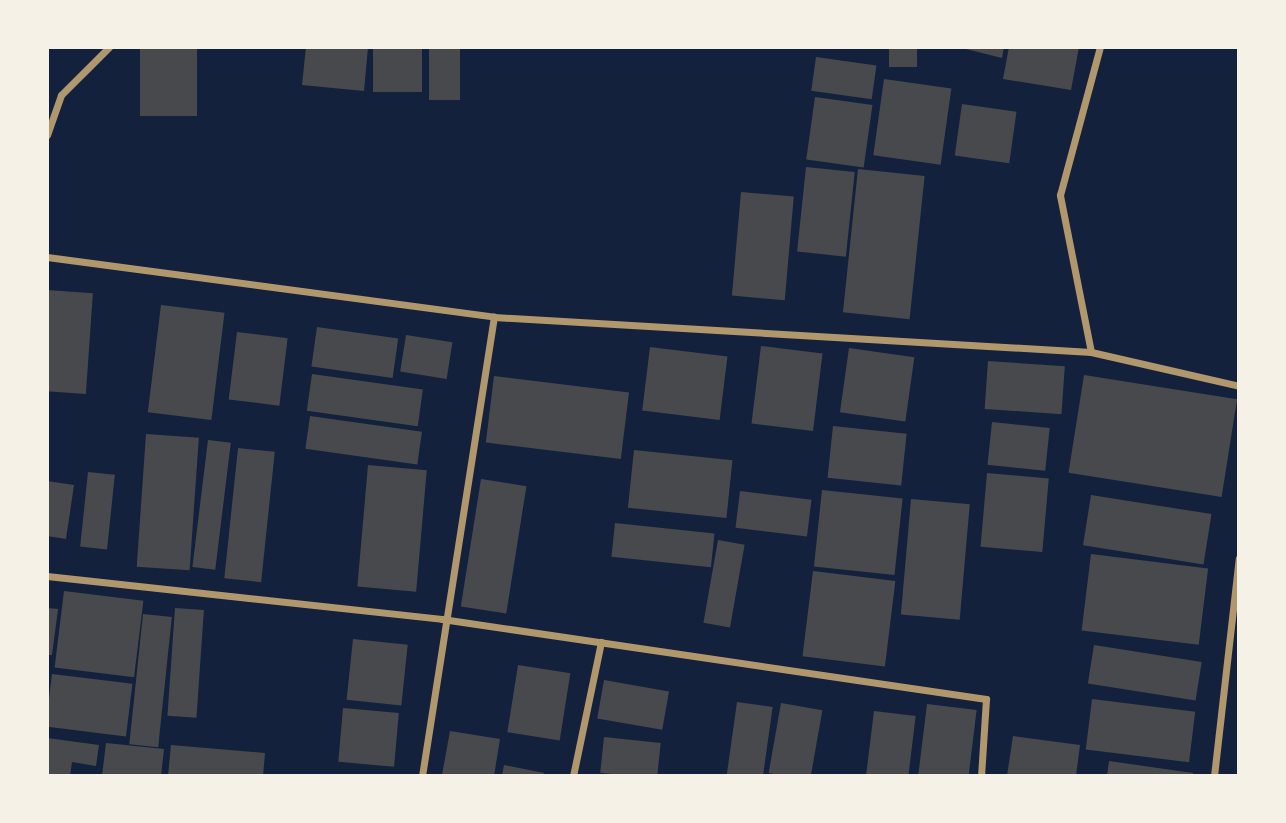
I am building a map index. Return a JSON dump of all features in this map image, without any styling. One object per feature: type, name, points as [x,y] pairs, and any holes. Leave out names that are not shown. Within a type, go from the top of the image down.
[{"type":"street","points":[[47,135],[61,95],[109,47]]},
{"type":"street","points":[[1091,352],[1060,195],[1100,47]]},
{"type":"street","points":[[47,257],[494,317],[1091,352],[1239,386]]},
{"type":"street","points":[[422,776],[443,619],[494,317]]},
{"type":"street","points":[[1214,776],[1239,558]]},
{"type":"street","points":[[47,576],[443,619],[986,699],[981,776]]},
{"type":"street","points":[[573,776],[601,642]]},
{"type":"building","points":[[140,47],[197,47],[197,116],[140,116]]},
{"type":"building","points":[[306,47],[368,47],[364,91],[302,85]]},
{"type":"building","points":[[373,47],[422,47],[422,92],[373,92]]},
{"type":"building","points":[[429,47],[460,47],[460,100],[429,100]]},
{"type":"building","points":[[889,47],[917,47],[917,67],[889,67]]},
{"type":"building","points":[[958,47],[1004,47],[1002,58]]},
{"type":"building","points":[[1009,47],[1079,47],[1071,90],[1003,79]]},
{"type":"building","points":[[816,57],[876,65],[872,99],[811,91]]},
{"type":"building","points":[[884,79],[951,88],[941,165],[873,155]]},
{"type":"building","points":[[815,97],[872,105],[864,167],[806,159]]},
{"type":"building","points":[[962,104],[1016,112],[1009,163],[955,155]]},
{"type":"building","points":[[806,167],[855,172],[846,257],[797,252]]},
{"type":"building","points":[[858,169],[925,176],[910,319],[843,312]]},
{"type":"building","points":[[741,192],[794,197],[785,300],[732,296]]},
{"type":"building","points":[[47,290],[93,293],[86,394],[47,391]]},
{"type":"building","points":[[161,305],[225,313],[211,420],[148,412]]},
{"type":"building","points":[[317,327],[398,338],[393,378],[311,367]]},
{"type":"building","points":[[237,332],[288,338],[279,406],[229,399]]},
{"type":"building","points":[[406,335],[452,342],[447,379],[400,372]]},
{"type":"building","points":[[761,346],[823,354],[813,431],[751,423]]},
{"type":"building","points":[[650,347],[727,357],[720,420],[642,411]]},
{"type":"building","points":[[849,348],[914,357],[905,422],[840,412]]},
{"type":"building","points":[[988,361],[1065,366],[1061,414],[985,409]]},
{"type":"building","points":[[312,374],[423,390],[418,426],[307,411]]},
{"type":"building","points":[[1084,375],[1237,399],[1222,497],[1069,473]]},
{"type":"building","points":[[494,376],[629,393],[621,459],[486,443]]},
{"type":"building","points":[[310,416],[422,432],[417,464],[305,449]]},
{"type":"building","points":[[992,422],[1050,428],[1045,471],[988,465]]},
{"type":"building","points":[[833,426],[907,434],[901,485],[828,478]]},
{"type":"building","points":[[146,434],[199,438],[190,570],[137,567]]},
{"type":"building","points":[[208,440],[231,443],[215,570],[192,567]]},
{"type":"building","points":[[238,448],[275,452],[261,582],[224,578]]},
{"type":"building","points":[[634,450],[732,460],[726,518],[628,508]]},
{"type":"building","points":[[368,465],[427,470],[416,592],[357,587]]},
{"type":"building","points":[[88,472],[115,475],[107,549],[80,547]]},
{"type":"building","points":[[987,473],[1049,478],[1042,552],[981,547]]},
{"type":"building","points":[[481,479],[526,486],[506,614],[461,606]]},
{"type":"building","points":[[47,481],[74,485],[66,539],[47,536]]},
{"type":"building","points":[[822,490],[903,498],[895,575],[814,567]]},
{"type":"building","points":[[740,491],[811,500],[807,536],[735,528]]},
{"type":"building","points":[[1091,495],[1211,514],[1204,564],[1083,545]]},
{"type":"building","points":[[911,499],[970,504],[960,620],[901,615]]},
{"type":"building","points":[[615,523],[714,533],[711,567],[611,557]]},
{"type":"building","points":[[718,540],[745,545],[730,627],[703,623]]},
{"type":"building","points":[[1091,554],[1208,568],[1199,645],[1082,630]]},
{"type":"building","points":[[813,571],[895,581],[885,666],[803,656]]},
{"type":"building","points":[[64,591],[143,601],[134,677],[55,667]]},
{"type":"building","points":[[47,608],[58,609],[52,655],[47,655]]},
{"type":"building","points":[[175,608],[204,610],[196,718],[167,716]]},
{"type":"building","points":[[143,614],[172,617],[158,747],[129,744]]},
{"type":"building","points":[[353,639],[408,645],[401,705],[347,700]]},
{"type":"building","points":[[1094,645],[1202,662],[1196,701],[1088,684]]},
{"type":"building","points":[[518,665],[570,673],[560,740],[507,732]]},
{"type":"building","points":[[52,674],[132,684],[126,736],[47,727]]},
{"type":"building","points":[[604,680],[669,691],[662,730],[597,718]]},
{"type":"building","points":[[1092,699],[1195,712],[1189,762],[1086,750]]},
{"type":"building","points":[[737,702],[773,707],[763,776],[727,776]]},
{"type":"building","points":[[781,703],[822,710],[811,776],[769,773]]},
{"type":"building","points":[[927,704],[977,710],[969,776],[918,775]]},
{"type":"building","points":[[343,708],[399,713],[394,767],[338,762]]},
{"type":"building","points":[[874,711],[916,716],[908,776],[866,776]]},
{"type":"building","points":[[450,731],[500,739],[494,776],[442,775]]},
{"type":"building","points":[[1013,736],[1080,745],[1076,776],[1007,776]]},
{"type":"building","points":[[604,737],[661,743],[657,776],[600,773]]},
{"type":"building","points":[[47,738],[99,745],[96,766],[72,762],[70,776],[47,776]]},
{"type":"building","points":[[106,743],[164,749],[161,776],[102,776]]},
{"type":"building","points":[[171,745],[265,753],[263,776],[168,776]]},
{"type":"building","points":[[1109,761],[1193,773],[1193,776],[1107,776]]},
{"type":"building","points":[[504,765],[544,773],[543,776],[502,776]]}]
